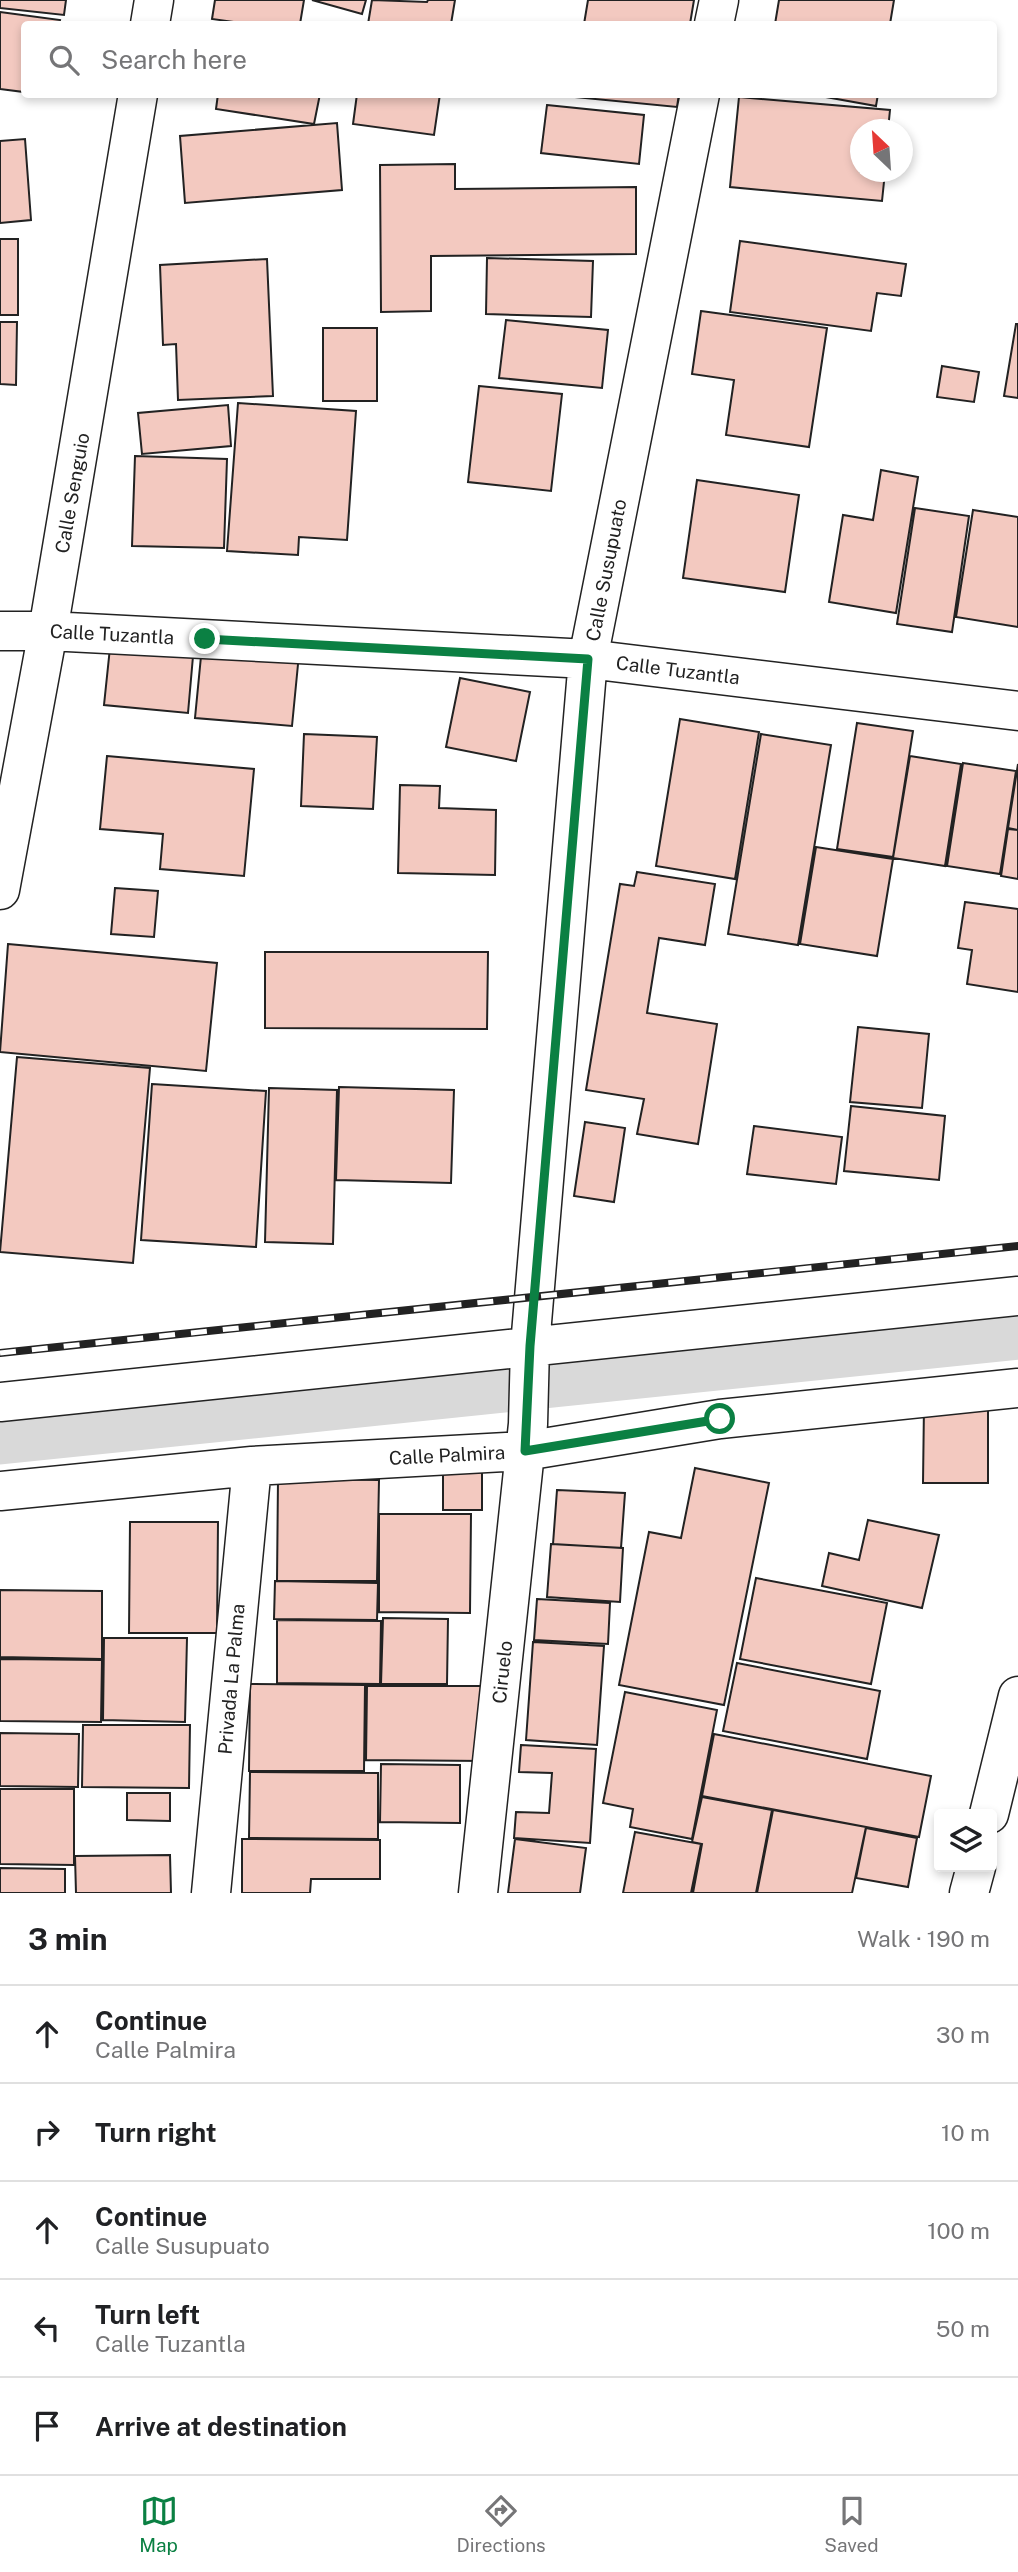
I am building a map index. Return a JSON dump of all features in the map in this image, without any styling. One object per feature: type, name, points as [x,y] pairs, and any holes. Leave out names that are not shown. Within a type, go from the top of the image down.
[{"type":"street","points":[[150,21],[154,0]]},
{"type":"street","points":[[715,21],[719,0]]},
{"type":"street","name":"Calle Senguio","points":[[0,890],[48,631],[137,98]]},
{"type":"street","name":"Calle Susupuato","points":[[526,1437],[530,1356],[588,659],[699,98]]},
{"type":"street","name":"Calle Tuzantla","points":[[0,631],[48,631],[588,659],[1018,711]]},
{"type":"street","points":[[0,1402],[530,1356],[1018,1296]]},
{"type":"street","name":"Calle Palmira","points":[[0,1491],[1018,1388]]},
{"type":"street","name":"Ciruelo","points":[[478,1893],[526,1437]]},
{"type":"street","name":"Privada La Palma","points":[[211,1893],[252,1466]]},
{"type":"street","points":[[990,1809],[1018,1696]]},
{"type":"street","points":[[969,1893],[975,1872]]},
{"type":"building","points":[[0,0],[66,0],[64,15],[0,8]]},
{"type":"building","points":[[215,0],[304,0],[300,21],[212,19]]},
{"type":"building","points":[[312,0],[366,0],[362,14]]},
{"type":"building","points":[[372,0],[455,0],[452,21],[368,21]]},
{"type":"building","points":[[588,0],[694,0],[690,21],[584,21]]},
{"type":"building","points":[[779,0],[894,0],[890,21],[776,21]]},
{"type":"building","points":[[0,12],[60,20],[21,21],[21,92],[0,89]]},
{"type":"building","points":[[217,98],[319,98],[314,124],[216,109]]},
{"type":"building","points":[[356,98],[439,98],[434,135],[353,124]]},
{"type":"building","points":[[585,98],[678,98],[677,107]]},
{"type":"building","points":[[739,98],[890,110],[889,119],[850,119],[850,182],[884,182],[882,201],[730,187]]},
{"type":"building","points":[[831,98],[877,98],[876,106]]},
{"type":"building","points":[[547,105],[644,115],[639,164],[541,153]]},
{"type":"building","points":[[337,123],[342,190],[185,203],[180,136]]},
{"type":"building","points":[[25,139],[31,220],[0,223],[0,141]]},
{"type":"building","points":[[455,164],[455,189],[636,187],[636,254],[431,256],[431,311],[381,312],[380,165]]},
{"type":"building","points":[[0,239],[18,239],[18,315],[0,315]]},
{"type":"building","points":[[740,241],[906,264],[901,296],[877,293],[871,331],[730,312]]},
{"type":"building","points":[[487,258],[593,261],[591,317],[486,314]]},
{"type":"building","points":[[267,259],[273,396],[178,400],[176,344],[163,345],[160,265]]},
{"type":"building","points":[[701,311],[827,328],[809,447],[726,435],[734,380],[692,374]]},
{"type":"building","points":[[506,320],[608,330],[602,388],[499,378]]},
{"type":"building","points":[[0,322],[17,322],[16,385],[0,384]]},
{"type":"building","points":[[1018,324],[1018,398],[1004,396]]},
{"type":"building","points":[[323,328],[377,328],[377,401],[323,401]]},
{"type":"building","points":[[942,366],[979,372],[974,402],[937,397]]},
{"type":"building","points":[[479,386],[562,394],[551,491],[468,482]]},
{"type":"building","points":[[238,403],[356,411],[347,540],[299,537],[298,555],[227,551]]},
{"type":"building","points":[[228,405],[231,446],[142,454],[138,413]]},
{"type":"building","points":[[135,456],[227,459],[224,548],[132,546]]},
{"type":"building","points":[[881,470],[918,477],[896,613],[829,602],[843,515],[873,520]]},
{"type":"building","points":[[697,480],[799,495],[785,592],[683,578]]},
{"type":"building","points":[[915,508],[969,516],[952,632],[897,624]]},
{"type":"building","points":[[973,510],[1018,517],[1018,627],[956,617]]},
{"type":"building","points":[[111,638],[194,645],[188,713],[104,705]]},
{"type":"building","points":[[202,646],[299,654],[292,726],[195,718]]},
{"type":"building","points":[[460,678],[530,692],[516,761],[446,747]]},
{"type":"building","points":[[680,719],[759,732],[735,879],[656,866]]},
{"type":"building","points":[[857,723],[913,731],[893,857],[837,849]]},
{"type":"building","points":[[304,734],[377,737],[373,809],[301,806]]},
{"type":"building","points":[[761,734],[831,745],[798,945],[728,934]]},
{"type":"building","points":[[107,756],[254,769],[244,876],[160,869],[163,834],[100,829]]},
{"type":"building","points":[[910,756],[961,764],[945,866],[893,858]]},
{"type":"building","points":[[963,763],[1016,771],[1000,874],[947,866]]},
{"type":"building","points":[[1018,764],[1018,830],[1008,828]]},
{"type":"building","points":[[400,785],[440,786],[439,808],[496,810],[495,875],[398,873]]},
{"type":"building","points":[[1008,829],[1018,830],[1018,879],[1001,876]]},
{"type":"building","points":[[816,847],[893,859],[877,956],[800,944]]},
{"type":"building","points":[[637,872],[715,884],[705,945],[659,938],[647,1013],[717,1024],[698,1144],[637,1134],[644,1099],[586,1090],[620,884],[634,886]]},
{"type":"building","points":[[115,888],[158,891],[154,937],[111,934]]},
{"type":"building","points":[[965,902],[1018,909],[1018,992],[967,984],[972,950],[958,948]]},
{"type":"building","points":[[8,944],[217,963],[206,1071],[0,1052]]},
{"type":"building","points":[[265,952],[488,952],[487,1029],[265,1028]]},
{"type":"building","points":[[858,1027],[929,1034],[922,1108],[850,1102]]},
{"type":"building","points":[[17,1057],[150,1068],[133,1263],[0,1252]]},
{"type":"building","points":[[152,1084],[266,1091],[256,1247],[141,1240]]},
{"type":"building","points":[[339,1087],[454,1090],[451,1183],[336,1180]]},
{"type":"building","points":[[269,1088],[337,1090],[333,1244],[265,1242]]},
{"type":"building","points":[[851,1106],[945,1116],[939,1180],[844,1171]]},
{"type":"building","points":[[585,1122],[625,1128],[614,1202],[574,1196]]},
{"type":"building","points":[[754,1126],[842,1137],[836,1184],[747,1174]]},
{"type":"building","points":[[924,1405],[988,1405],[988,1483],[923,1483]]},
{"type":"building","points":[[443,1463],[482,1464],[482,1510],[443,1510]]},
{"type":"building","points":[[695,1468],[769,1483],[724,1705],[619,1685],[649,1532],[681,1538]]},
{"type":"building","points":[[278,1479],[379,1480],[377,1581],[277,1581]]},
{"type":"building","points":[[557,1490],[625,1493],[621,1548],[553,1544]]},
{"type":"building","points":[[379,1514],[471,1514],[470,1613],[379,1612]]},
{"type":"building","points":[[868,1520],[939,1535],[922,1608],[822,1586],[829,1553],[859,1560]]},
{"type":"building","points":[[130,1522],[218,1522],[217,1633],[129,1633]]},
{"type":"building","points":[[551,1544],[623,1548],[620,1602],[547,1597]]},
{"type":"building","points":[[756,1578],[887,1603],[871,1684],[740,1659]]},
{"type":"building","points":[[275,1581],[378,1583],[377,1620],[274,1619]]},
{"type":"building","points":[[0,1590],[102,1591],[102,1659],[0,1657]]},
{"type":"building","points":[[537,1599],[610,1603],[608,1644],[534,1640]]},
{"type":"building","points":[[383,1618],[448,1619],[447,1684],[381,1684]]},
{"type":"building","points":[[277,1620],[381,1621],[380,1684],[277,1683]]},
{"type":"building","points":[[104,1638],[187,1638],[185,1722],[103,1720]]},
{"type":"building","points":[[533,1642],[604,1646],[597,1745],[526,1740]]},
{"type":"building","points":[[0,1659],[102,1660],[101,1722],[0,1721]]},
{"type":"building","points":[[737,1663],[880,1691],[867,1759],[723,1731]]},
{"type":"building","points":[[250,1684],[365,1685],[364,1771],[249,1771]]},
{"type":"building","points":[[367,1686],[486,1686],[485,1761],[366,1760]]},
{"type":"building","points":[[625,1692],[717,1710],[692,1839],[630,1827],[633,1809],[603,1803]]},
{"type":"building","points":[[83,1725],[190,1725],[189,1788],[82,1787]]},
{"type":"building","points":[[0,1733],[79,1734],[78,1787],[0,1786]]},
{"type":"building","points":[[714,1734],[931,1776],[919,1837],[702,1796]]},
{"type":"building","points":[[521,1745],[596,1749],[590,1843],[514,1838],[516,1812],[549,1813],[552,1773],[519,1772]]},
{"type":"building","points":[[381,1764],[460,1765],[460,1823],[380,1822]]},
{"type":"building","points":[[250,1772],[378,1773],[378,1839],[249,1838]]},
{"type":"building","points":[[0,1789],[74,1789],[74,1865],[0,1864]]},
{"type":"building","points":[[127,1793],[170,1793],[170,1821],[127,1820]]},
{"type":"building","points":[[702,1797],[772,1810],[756,1893],[693,1893],[702,1844],[692,1842]]},
{"type":"building","points":[[773,1810],[866,1827],[852,1893],[757,1893]]},
{"type":"building","points":[[866,1828],[917,1838],[908,1887],[856,1878]]},
{"type":"building","points":[[635,1832],[701,1844],[691,1893],[623,1893]]},
{"type":"building","points":[[242,1839],[380,1840],[380,1879],[311,1879],[310,1893],[242,1893]]},
{"type":"building","points":[[515,1839],[586,1848],[580,1893],[508,1893]]},
{"type":"building","points":[[170,1855],[171,1893],[76,1893],[75,1856]]},
{"type":"building","points":[[0,1868],[65,1869],[65,1893],[0,1893]]},
{"type":"waterway","points":[[0,1439],[1018,1334]]},
{"type":"railway","points":[[0,1353],[1018,1246]]},
{"type":"route","points":[[205,639],[588,659],[530,1346],[525,1451],[720,1419]]}]
